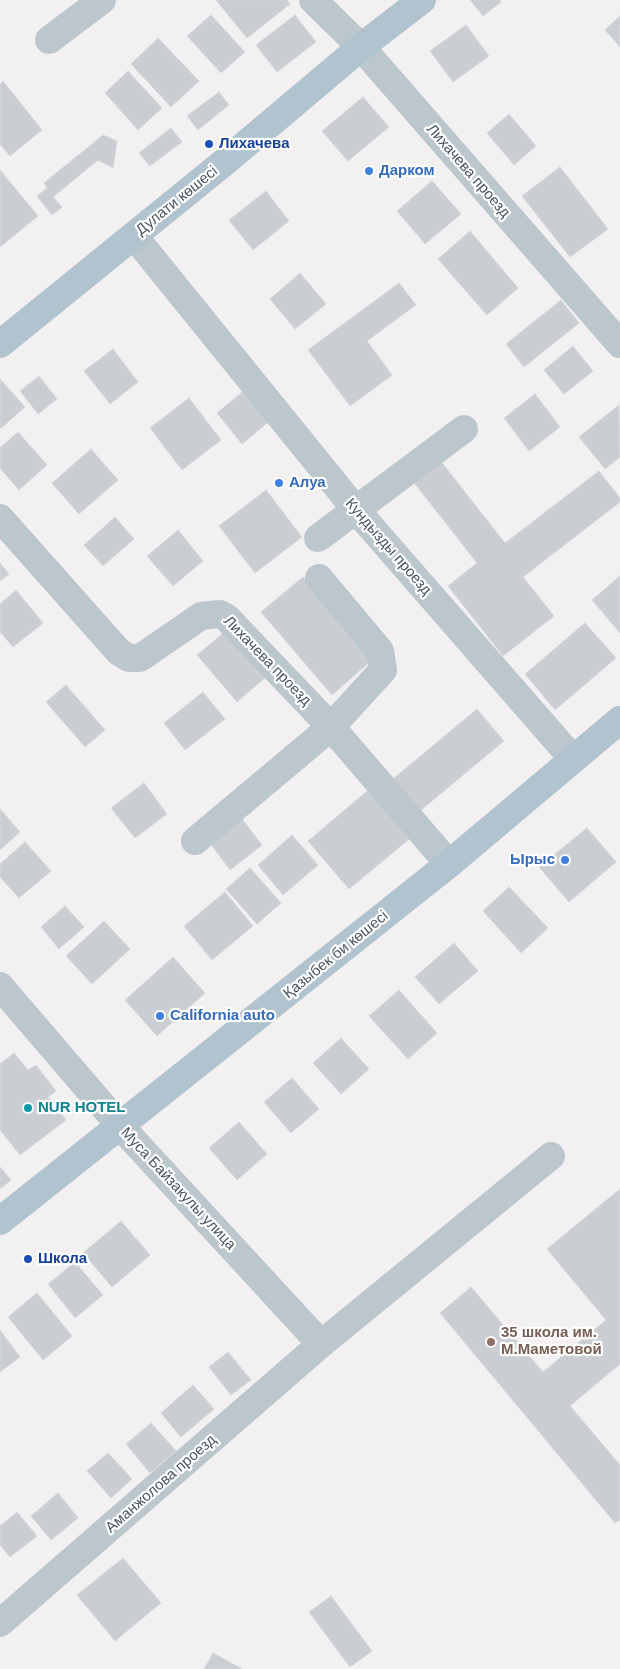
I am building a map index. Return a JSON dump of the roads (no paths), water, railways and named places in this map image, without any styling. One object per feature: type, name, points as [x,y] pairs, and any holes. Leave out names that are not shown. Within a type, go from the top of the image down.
[{"type":"main road","name":"Дулати көшесі","points":[[0,344],[134,236],[361,47],[422,0]]},
{"type":"main road","name":"Қазыбек би көшесі","points":[[0,1222],[449,864],[620,720]]},
{"type":"street","points":[[49,40],[102,0]]},
{"type":"street","name":"Лихачева проезд","points":[[313,0],[361,47],[620,344]]},
{"type":"street","name":"Кундызды проезд","points":[[134,236],[356,510],[573,759]]},
{"type":"street","points":[[318,538],[464,428]]},
{"type":"street","name":"Лихачева проезд","points":[[0,518],[119,652],[129,658],[140,658],[201,616],[220,614],[233,623],[331,727],[449,864]]},
{"type":"street","points":[[195,841],[331,727],[383,670],[380,650],[318,578]]},
{"type":"street","name":"Муса Байзакулы улица","points":[[0,986],[121,1127],[321,1344]]},
{"type":"street","name":"Аманжолова проезд","points":[[0,1623],[321,1344],[551,1156]]},
{"type":"place","name":"Лихачева","points":[[209,144]]},
{"type":"place","name":"Дарком","points":[[369,171]]},
{"type":"place","name":"Алуа","points":[[279,483]]},
{"type":"place","name":"Ырыс","points":[[565,860]]},
{"type":"place","name":"California auto","points":[[160,1016]]},
{"type":"place","name":"NUR HOTEL","points":[[28,1108]]},
{"type":"place","name":"Школа","points":[[28,1259]]},
{"type":"place","name":"35 школа им. М.Маметовой","points":[[491,1342]]}]
